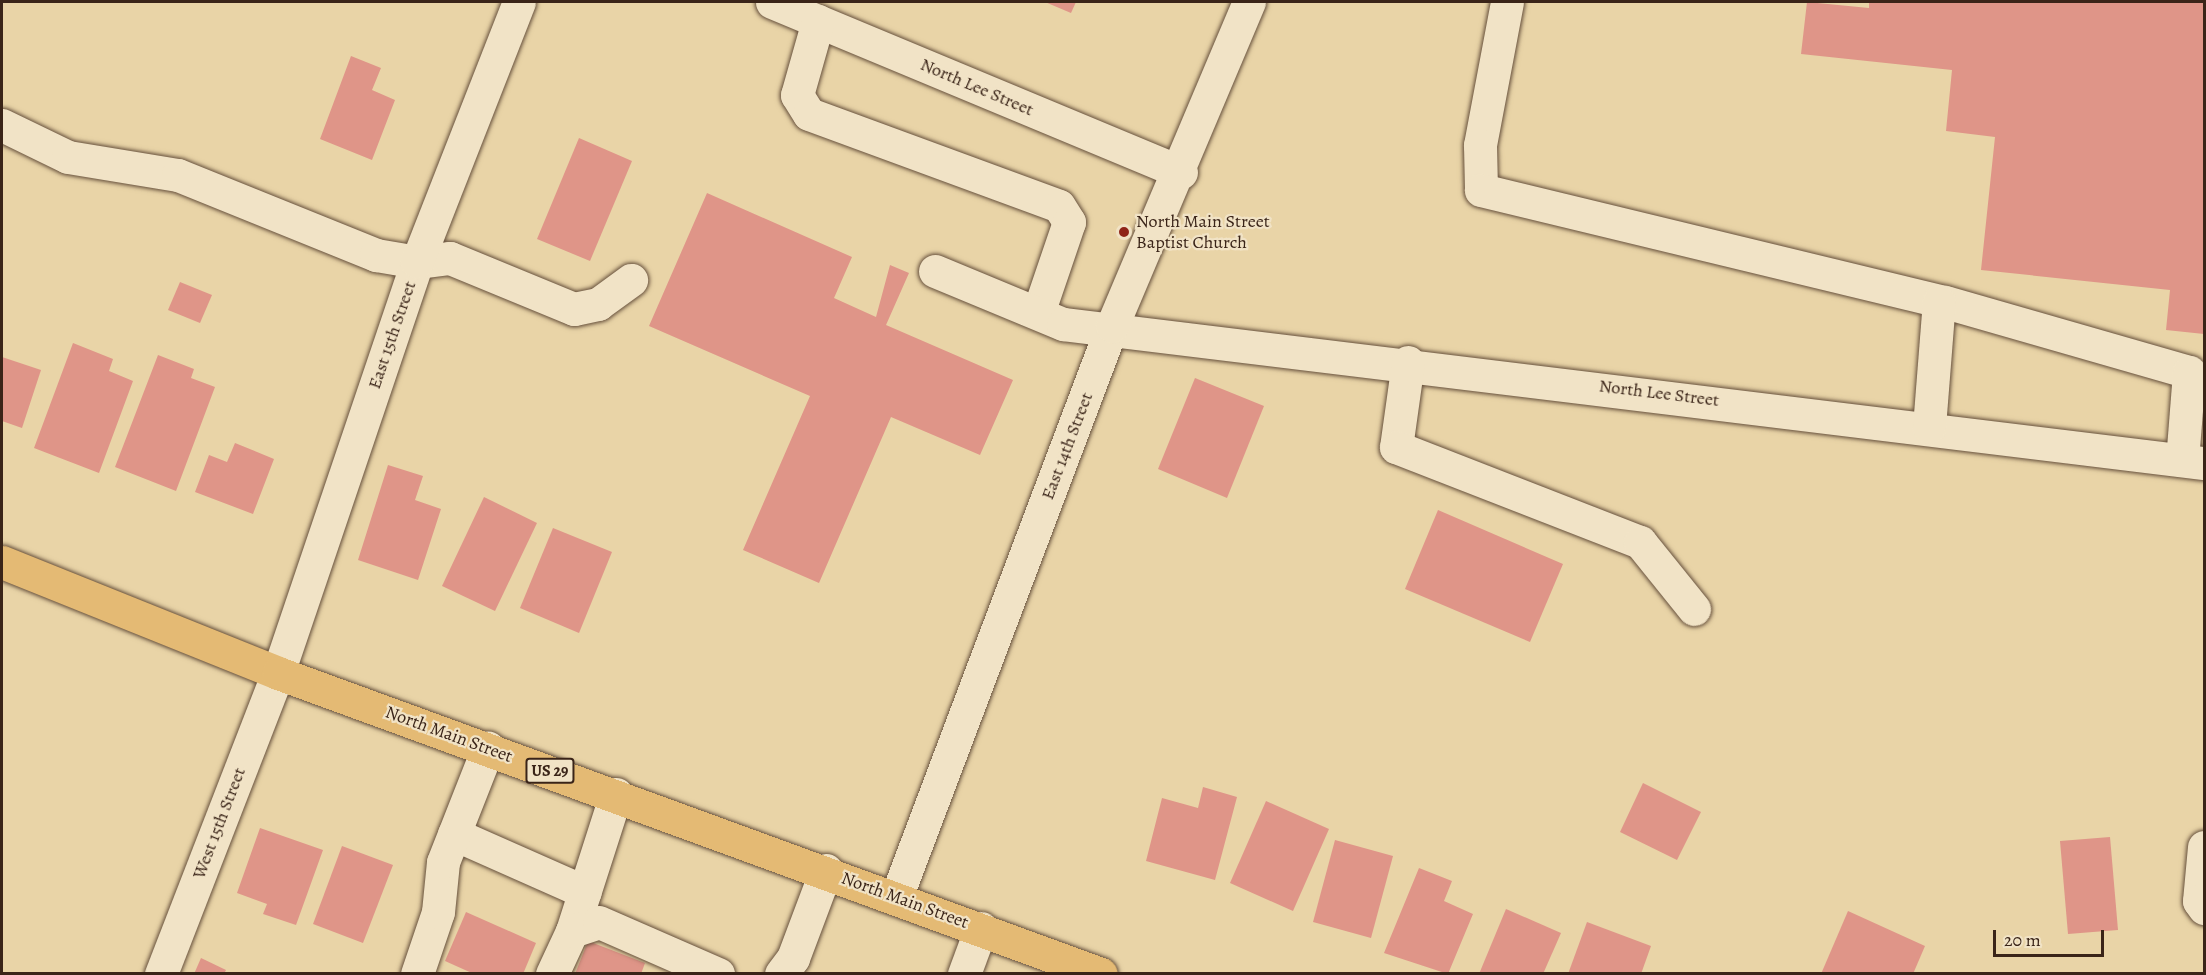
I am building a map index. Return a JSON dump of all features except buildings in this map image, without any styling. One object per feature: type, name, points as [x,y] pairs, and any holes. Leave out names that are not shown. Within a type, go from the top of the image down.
[{"type":"main road","name":"North Main Street","points":[[2,562],[278,673],[897,895],[1101,974]]},
{"type":"street","name":"East 15th Street","points":[[278,673],[417,262],[519,2]]},
{"type":"street","name":"North Lee Street","points":[[772,2],[1181,172]]},
{"type":"street","name":"East 14th Street","points":[[897,895],[1112,326],[1181,172],[1249,2]]},
{"type":"street","points":[[1507,2],[1480,145],[1481,190],[1939,301],[2197,374],[2193,462]]},
{"type":"street","points":[[818,21],[797,95],[809,114],[1059,206],[1069,222],[1038,313]]},
{"type":"street","points":[[2,125],[68,156],[178,175],[376,255],[417,262],[450,258],[574,309],[598,304],[631,280]]},
{"type":"street","name":"North Lee Street","points":[[935,271],[1064,324],[1112,326],[1408,362],[2193,462]]},
{"type":"street","points":[[1929,427],[1939,301]]},
{"type":"street","points":[[1408,362],[1396,447],[1640,542],[1694,609]]},
{"type":"street","name":"West 15th Street","points":[[161,974],[278,673]]},
{"type":"street","points":[[417,974],[438,912],[443,862],[488,748]]},
{"type":"street","points":[[552,974],[572,931],[616,794]]},
{"type":"street","points":[[454,834],[585,892]]},
{"type":"street","points":[[2205,847],[2199,901],[2205,908]]},
{"type":"street","points":[[781,974],[793,958],[826,870]]},
{"type":"street","points":[[572,931],[599,922],[718,974]]},
{"type":"street","points":[[964,974],[981,928]]},
{"type":"place","name":"North Main Street Baptist Church","points":[[1124,232]]}]
